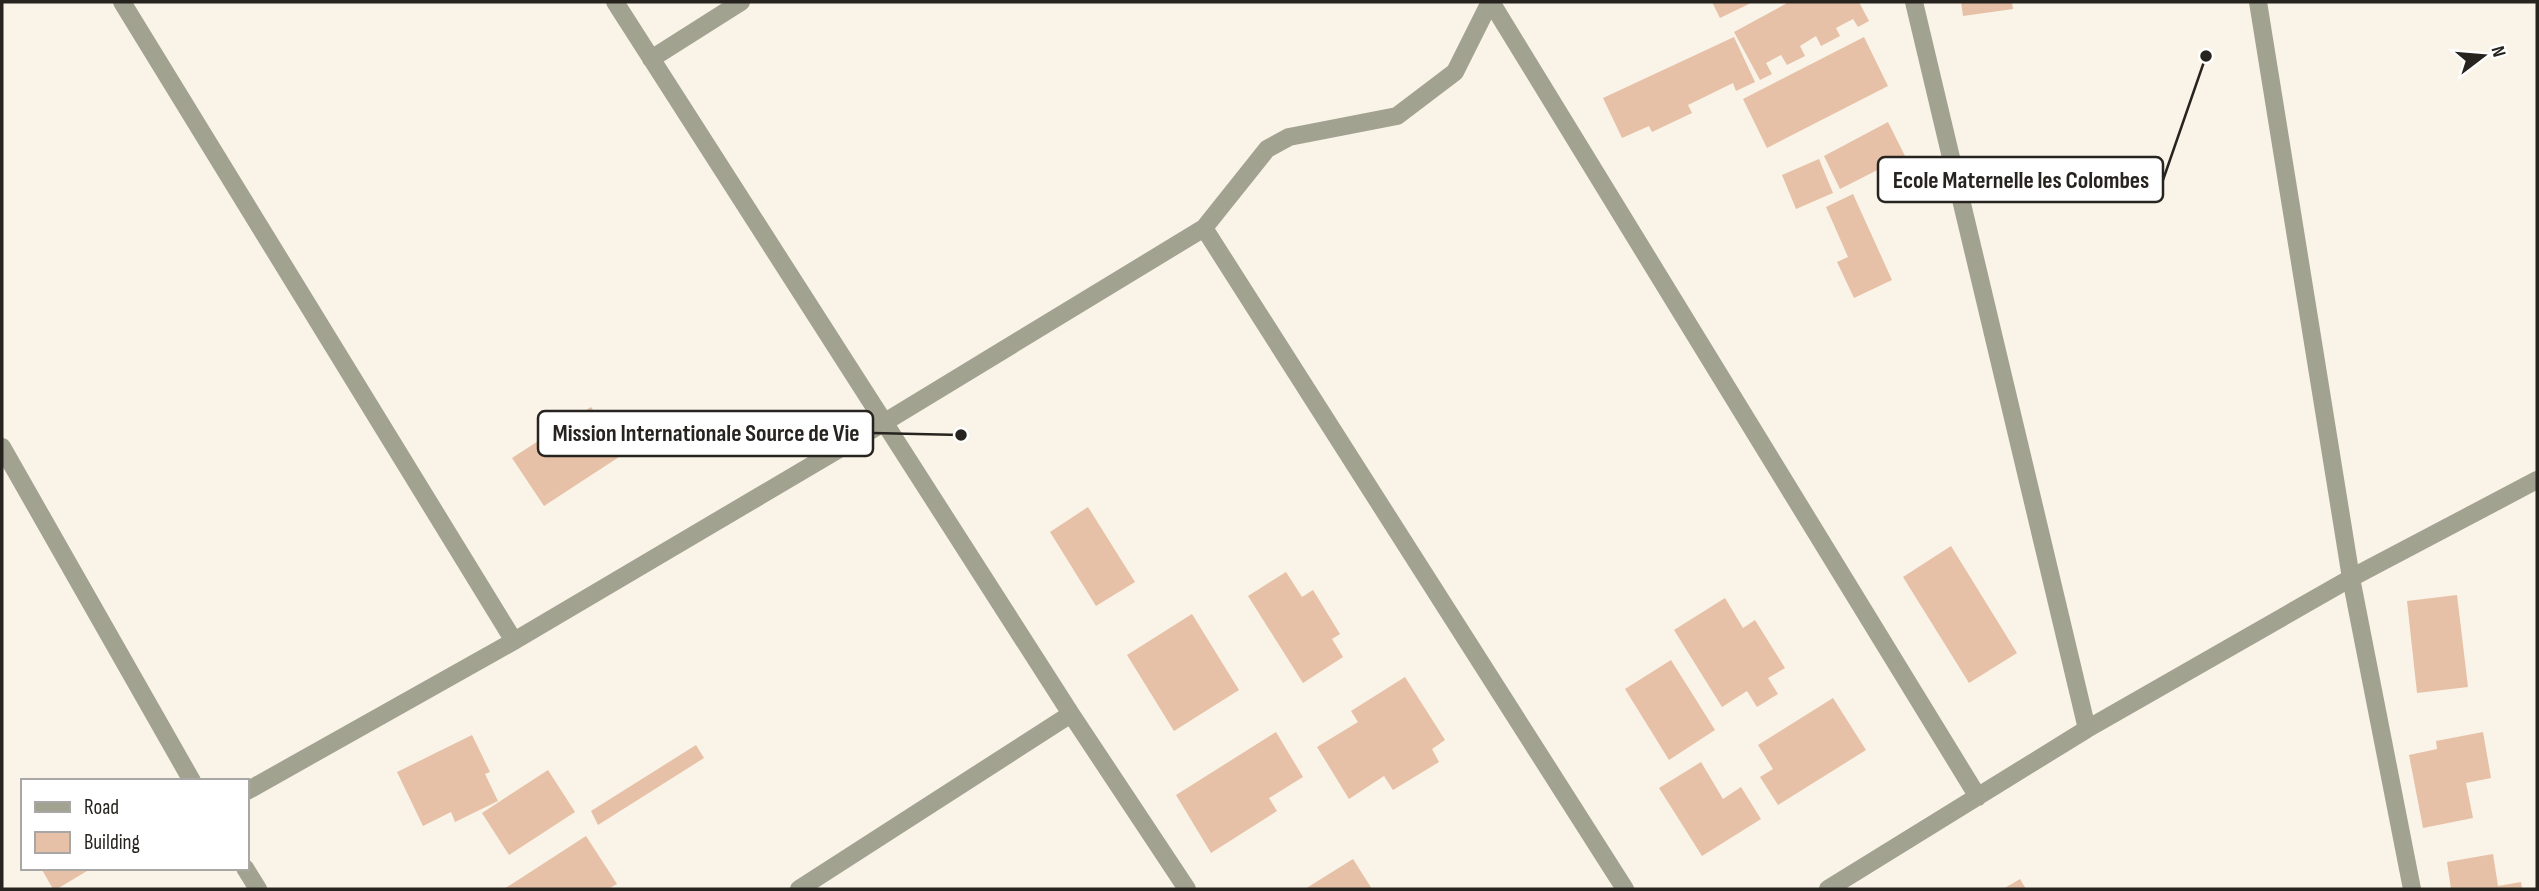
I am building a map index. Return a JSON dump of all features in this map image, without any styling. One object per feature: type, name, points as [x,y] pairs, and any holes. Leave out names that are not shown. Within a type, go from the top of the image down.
[{"type":"street","points":[[122,2],[514,641]]},
{"type":"street","points":[[615,2],[1071,714],[1187,889]]},
{"type":"street","points":[[652,59],[741,2]]},
{"type":"street","points":[[248,789],[514,641],[885,422],[1204,228],[1267,149],[1289,137],[1397,116],[1423,99],[1455,72],[1491,2]]},
{"type":"street","points":[[1491,2],[1978,797]]},
{"type":"street","points":[[1914,2],[2087,729]]},
{"type":"street","points":[[2258,2],[2351,578],[2412,889]]},
{"type":"street","points":[[1204,228],[1625,889]]},
{"type":"street","points":[[2,447],[191,779]]},
{"type":"street","points":[[1828,889],[2087,729],[2351,578],[2537,480]]},
{"type":"street","points":[[799,889],[1071,714]]},
{"type":"street","points":[[246,870],[258,889]]},
{"type":"building","points":[[1712,2],[1753,2],[1720,18]]},
{"type":"building","points":[[1789,2],[1859,2],[1869,21],[1858,27],[1853,19],[1836,28],[1840,36],[1821,46],[1816,36],[1800,46],[1805,56],[1787,65],[1781,55],[1766,63],[1772,74],[1760,80],[1734,32]]},
{"type":"building","points":[[1961,2],[2012,2],[2013,9],[1963,16]]},
{"type":"building","points":[[1734,37],[1755,82],[1736,91],[1733,83],[1688,105],[1692,113],[1652,132],[1649,126],[1622,138],[1603,98]]},
{"type":"building","points":[[1864,37],[1888,86],[1767,148],[1743,99]]},
{"type":"building","points":[[1888,122],[1905,156],[1840,189],[1824,156]]},
{"type":"building","points":[[1819,159],[1833,193],[1796,209],[1782,175]]},
{"type":"building","points":[[1853,194],[1892,280],[1854,298],[1837,262],[1848,257],[1826,207]]},
{"type":"building","points":[[591,407],[622,455],[544,506],[512,458]]},
{"type":"building","points":[[1088,507],[1135,582],[1096,606],[1050,532]]},
{"type":"building","points":[[1951,546],[2017,653],[1969,683],[1903,577]]},
{"type":"building","points":[[1286,572],[1302,597],[1313,590],[1340,634],[1332,639],[1343,657],[1303,683],[1248,596]]},
{"type":"building","points":[[2457,595],[2468,687],[2417,693],[2407,601]]},
{"type":"building","points":[[1725,598],[1743,628],[1755,620],[1785,668],[1768,678],[1778,694],[1757,707],[1747,691],[1722,707],[1674,630]]},
{"type":"building","points":[[1192,614],[1239,690],[1174,731],[1127,655]]},
{"type":"building","points":[[1671,660],[1715,730],[1669,760],[1625,689]]},
{"type":"building","points":[[1405,677],[1445,740],[1432,749],[1439,762],[1393,790],[1384,776],[1349,799],[1317,747],[1358,722],[1351,711]]},
{"type":"building","points":[[1833,698],[1866,750],[1778,805],[1760,777],[1773,769],[1758,745]]},
{"type":"building","points":[[1276,732],[1303,777],[1269,798],[1277,811],[1211,853],[1176,795]]},
{"type":"building","points":[[2483,732],[2491,778],[2466,783],[2473,818],[2423,828],[2409,755],[2437,749],[2436,741]]},
{"type":"building","points":[[472,735],[490,772],[485,774],[498,801],[455,822],[451,812],[423,826],[397,772]]},
{"type":"building","points":[[696,745],[704,758],[598,825],[591,811]]},
{"type":"building","points":[[1701,762],[1723,799],[1741,787],[1761,819],[1702,856],[1659,788]]},
{"type":"building","points":[[548,770],[575,812],[509,855],[482,813]]},
{"type":"building","points":[[586,836],[617,884],[608,889],[504,889]]},
{"type":"building","points":[[2493,854],[2498,886],[2521,882],[2522,889],[2451,889],[2447,862]]},
{"type":"building","points":[[1353,859],[1372,889],[1305,889]]},
{"type":"building","points":[[42,870],[89,870],[57,889],[53,889]]},
{"type":"building","points":[[2020,879],[2026,889],[2003,889]]},
{"type":"place","name":"Ecole Maternelle les Colombes","points":[[2206,56]]},
{"type":"place","name":"Mission Internationale Source de Vie","points":[[961,435]]}]
